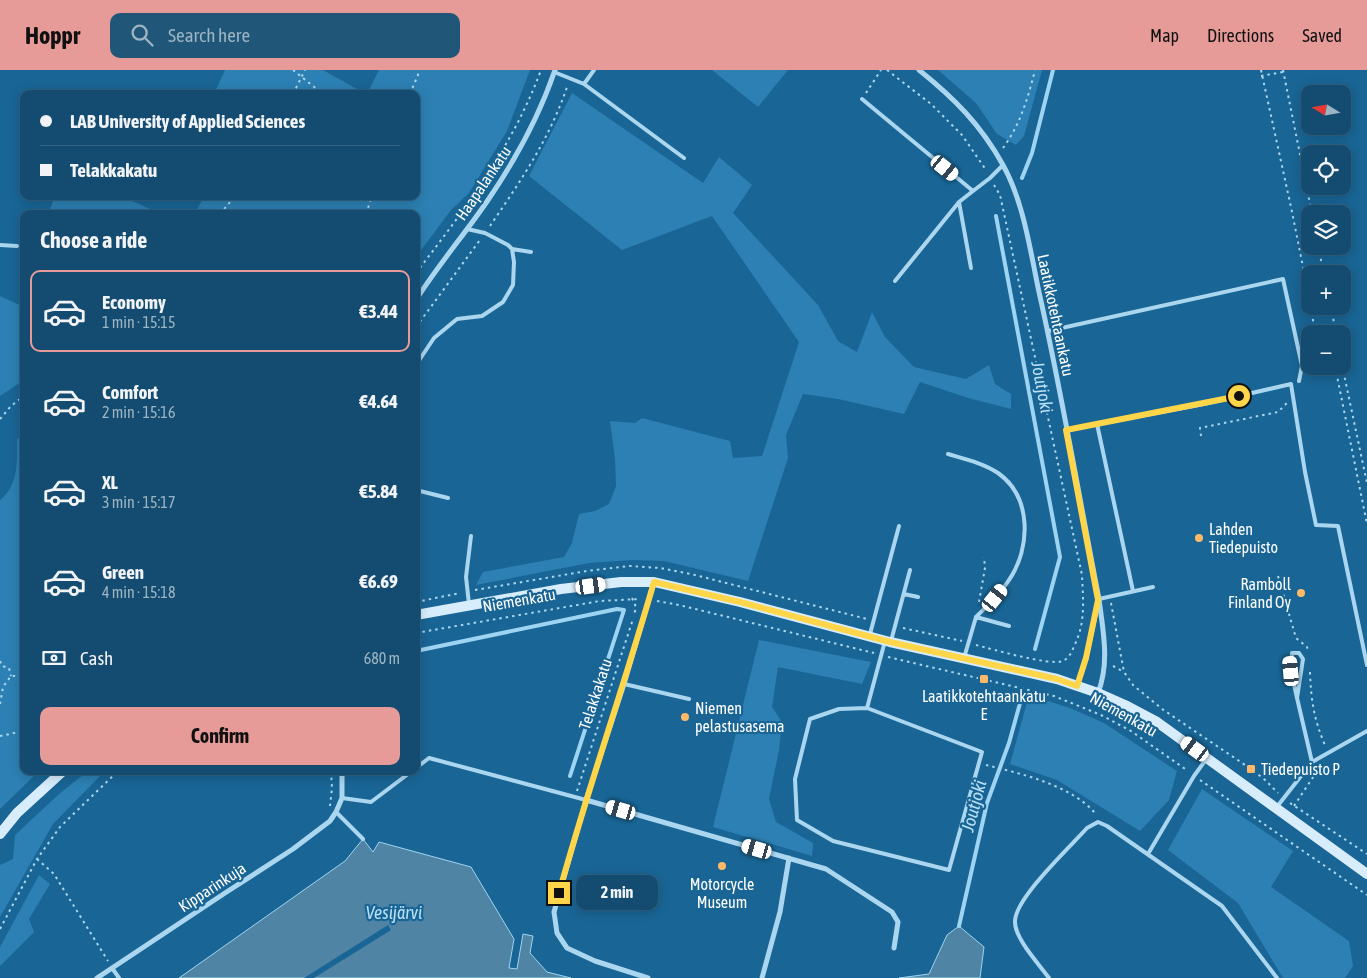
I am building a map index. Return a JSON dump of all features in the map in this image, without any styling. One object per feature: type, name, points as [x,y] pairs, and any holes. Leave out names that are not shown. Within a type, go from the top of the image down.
[{"type":"street","name":"Laatikkotehtaankatu","points":[[919,70],[944,91],[980,127],[1003,165],[1016,193],[1048,331],[1098,600],[1106,664],[1103,681],[1098,693]]},
{"type":"street","name":"Haapalankatu","points":[[420,294],[488,200],[519,152],[544,101],[554,71]]},
{"type":"street","name":"Niemenkatu","points":[[420,614],[561,590],[621,582],[654,582],[888,642],[1057,679],[1098,693],[1158,722],[1367,874]]},
{"type":"street","name":"Telakkakatu","points":[[648,978],[595,961],[567,948],[557,933],[554,912],[586,800],[624,684],[654,582]]},
{"type":"street","name":"Laatikkotehtaankatu","points":[[1077,686],[1086,658],[1098,600]]},
{"type":"street","points":[[0,834],[17,814],[60,775]]},
{"type":"street","name":"Kipparinkuja","points":[[97,978],[224,893],[293,850],[330,821],[342,798],[342,775]]},
{"type":"street","points":[[586,800],[826,869],[892,912],[898,922],[894,948]]},
{"type":"street","points":[[762,978],[780,912],[789,858]]},
{"type":"lane","points":[[584,84],[594,70]]},
{"type":"lane","points":[[554,71],[584,84],[684,158]]},
{"type":"lane","points":[[862,99],[973,191]]},
{"type":"lane","points":[[895,281],[959,202],[990,178],[1003,165]]},
{"type":"lane","points":[[959,202],[971,268]]},
{"type":"lane","points":[[467,229],[485,233],[512,249],[530,252]]},
{"type":"lane","points":[[0,245],[17,246]]},
{"type":"lane","points":[[420,359],[434,338],[457,319],[482,316],[503,302],[513,285],[514,262],[512,249]]},
{"type":"lane","points":[[1048,331],[1283,279],[1302,366],[1299,381]]},
{"type":"lane","points":[[1066,430],[1204,404],[1291,384],[1305,472],[1316,525],[1338,526],[1367,665]]},
{"type":"lane","points":[[1097,424],[1133,591]]},
{"type":"lane","points":[[948,454],[982,464],[1012,484],[1019,498],[1026,522],[1018,563],[1010,579],[976,617],[964,658]]},
{"type":"lane","points":[[420,491],[448,498]]},
{"type":"lane","points":[[869,637],[899,526]]},
{"type":"lane","points":[[469,606],[466,576],[471,536]]},
{"type":"lane","points":[[867,708],[881,655],[888,642],[910,570]]},
{"type":"lane","points":[[1098,600],[1153,587]]},
{"type":"lane","points":[[904,594],[918,597]]},
{"type":"lane","points":[[976,617],[1009,626]]},
{"type":"lane","points":[[1297,698],[1303,659],[1299,653],[1292,653],[1290,659],[1291,671],[1297,698],[1312,762]]},
{"type":"lane","points":[[624,684],[689,699]]},
{"type":"lane","points":[[867,708],[982,752],[949,870],[833,841],[797,820],[795,779],[810,719],[839,709],[867,708]]},
{"type":"lane","points":[[1276,808],[1312,762],[1367,731]]},
{"type":"lane","points":[[420,765],[429,758],[586,800]]},
{"type":"lane","points":[[1148,854],[1194,776],[1207,758]]},
{"type":"lane","points":[[342,798],[371,802],[407,775]]},
{"type":"lane","points":[[336,812],[363,839]]},
{"type":"lane","points":[[1049,978],[1019,936],[1015,922],[1017,910],[1030,890],[1087,828],[1098,822],[1107,826],[1222,906],[1277,978]]},
{"type":"lane","points":[[112,968],[119,978]]},
{"type":"path","points":[[293,70],[318,90]]},
{"type":"path","points":[[296,90],[306,70]]},
{"type":"path","points":[[412,90],[420,70]]},
{"type":"path","points":[[420,268],[471,201],[511,137],[533,92],[540,70]]},
{"type":"path","points":[[862,99],[881,70]]},
{"type":"path","points":[[887,70],[931,104],[962,135],[1000,195],[1082,575],[1083,616],[1080,634],[1070,654],[1063,661],[1050,662],[969,643]]},
{"type":"path","points":[[997,156],[1011,137],[1027,102],[1035,70]]},
{"type":"path","points":[[1261,70],[1302,265]]},
{"type":"path","points":[[1261,76],[1283,71],[1310,205]]},
{"type":"path","points":[[420,322],[485,233],[528,170],[563,101],[570,78]]},
{"type":"path","points":[[223,210],[232,200]]},
{"type":"path","points":[[1337,375],[1367,524]]},
{"type":"path","points":[[1344,375],[1367,483]]},
{"type":"path","points":[[1201,436],[1200,428],[1278,412],[1294,397]]},
{"type":"path","points":[[0,419],[20,399]]},
{"type":"path","points":[[976,617],[985,568],[984,557]]},
{"type":"path","points":[[1109,597],[1124,672],[1133,685],[1162,710],[1258,774],[1283,798],[1367,854]]},
{"type":"path","name":"Niemenkatu","points":[[420,632],[600,600],[632,598],[679,605],[1054,696],[1101,715],[1123,727],[1367,895]]},
{"type":"path","name":"Telakkakatu","points":[[574,797],[634,616],[636,607],[632,598]]},
{"type":"path","points":[[0,661],[2,666],[9,668],[11,676]]},
{"type":"path","points":[[11,676],[20,676]]},
{"type":"path","points":[[0,704],[3,687],[11,676]]},
{"type":"path","points":[[0,736],[20,732]]},
{"type":"path","points":[[993,767],[1058,787],[1091,809],[1096,814],[1098,822]]},
{"type":"path","points":[[0,929],[37,859],[60,827],[114,775]]},
{"type":"path","points":[[331,775],[332,788],[329,805],[336,812]]},
{"type":"path","points":[[37,859],[54,874],[112,968]]},
{"type":"shaded area","points":[[225,70],[323,70],[359,90],[216,90]]},
{"type":"shaded area","points":[[379,70],[530,70],[507,131],[469,193],[451,210],[420,252],[420,210],[197,210],[202,200],[420,200],[420,90],[369,90]]},
{"type":"shaded area","points":[[712,70],[788,70],[758,107]]},
{"type":"shaded area","points":[[938,70],[1042,70],[1024,136],[1016,145],[997,134],[976,103]]},
{"type":"shaded area","points":[[572,93],[703,183],[719,157],[752,185],[733,213],[818,305],[838,341],[857,352],[872,312],[885,337],[914,367],[966,379],[989,365],[995,384],[1011,394],[1011,409],[968,398],[920,382],[904,414],[838,399],[803,394],[786,435],[788,458],[748,581],[664,561],[632,560],[589,563],[476,585],[483,572],[564,557],[572,543],[579,514],[595,511],[609,504],[616,486],[610,421],[635,423],[642,418],[730,441],[733,458],[762,456],[799,342],[712,216],[622,250],[529,176]]},
{"type":"shaded area","points":[[53,200],[130,200],[152,210],[50,210]]},
{"type":"shaded area","points":[[0,296],[20,305],[20,383],[0,396]]},
{"type":"shaded area","points":[[20,437],[20,775],[35,775],[0,809],[0,500],[11,488],[14,480],[17,464],[17,439]]},
{"type":"shaded area","points":[[759,640],[871,662],[862,684],[778,667],[772,707],[782,722],[779,750],[769,799],[776,822],[813,843],[812,856],[713,827]]},
{"type":"shaded area","points":[[1029,695],[1070,708],[1104,723],[1177,771],[1169,800],[1140,831],[1057,780],[1010,764]]},
{"type":"shaded area","points":[[83,775],[101,775],[53,824],[0,917],[0,865],[13,859],[15,835],[59,794]]},
{"type":"shaded area","points":[[1202,789],[1293,851],[1271,887],[1349,941],[1353,966],[1345,978],[1283,978],[1238,903],[1168,850]]},
{"type":"shaded area","points":[[39,875],[50,884],[29,919],[34,932],[0,966],[0,947]]},
{"type":"water","name":"Vesijärvi","points":[[363,839],[373,852],[379,842],[471,867],[514,939],[509,968],[517,969],[523,934],[533,936],[530,953],[547,972],[571,978],[179,978],[345,861]]},
{"type":"water","points":[[959,926],[984,947],[980,978],[899,978],[929,974],[947,935]]},
{"type":"pier","points":[[388,925],[391,930],[314,978],[304,978]]},
{"type":"waterway","name":"Joutjoki","points":[[1022,178],[1032,153],[1053,70]]},
{"type":"waterway","name":"Joutjoki","points":[[996,216],[1060,557],[1035,649]]},
{"type":"waterway","points":[[420,650],[617,609],[624,610],[570,776]]},
{"type":"waterway","name":"Joutjoki","points":[[959,926],[987,803],[1009,743],[1022,696]]},
{"type":"place","name":"Lahden Tiedepuisto","points":[[1199,538]]},
{"type":"place","name":"Ramboll Finland Oy","points":[[1301,593]]},
{"type":"place","name":"Laatikkotehtaankatu E","points":[[984,679]]},
{"type":"place","name":"Niemen pelastusasema","points":[[685,717]]},
{"type":"place","name":"Tiedepuisto P","points":[[1251,769]]},
{"type":"place","name":"Motorcycle Museum","points":[[722,866]]},
{"type":"route","points":[[559,893],[654,582],[740,602],[890,642],[1021,670],[1077,686],[1086,658],[1098,600],[1066,430],[1239,396]]}]
